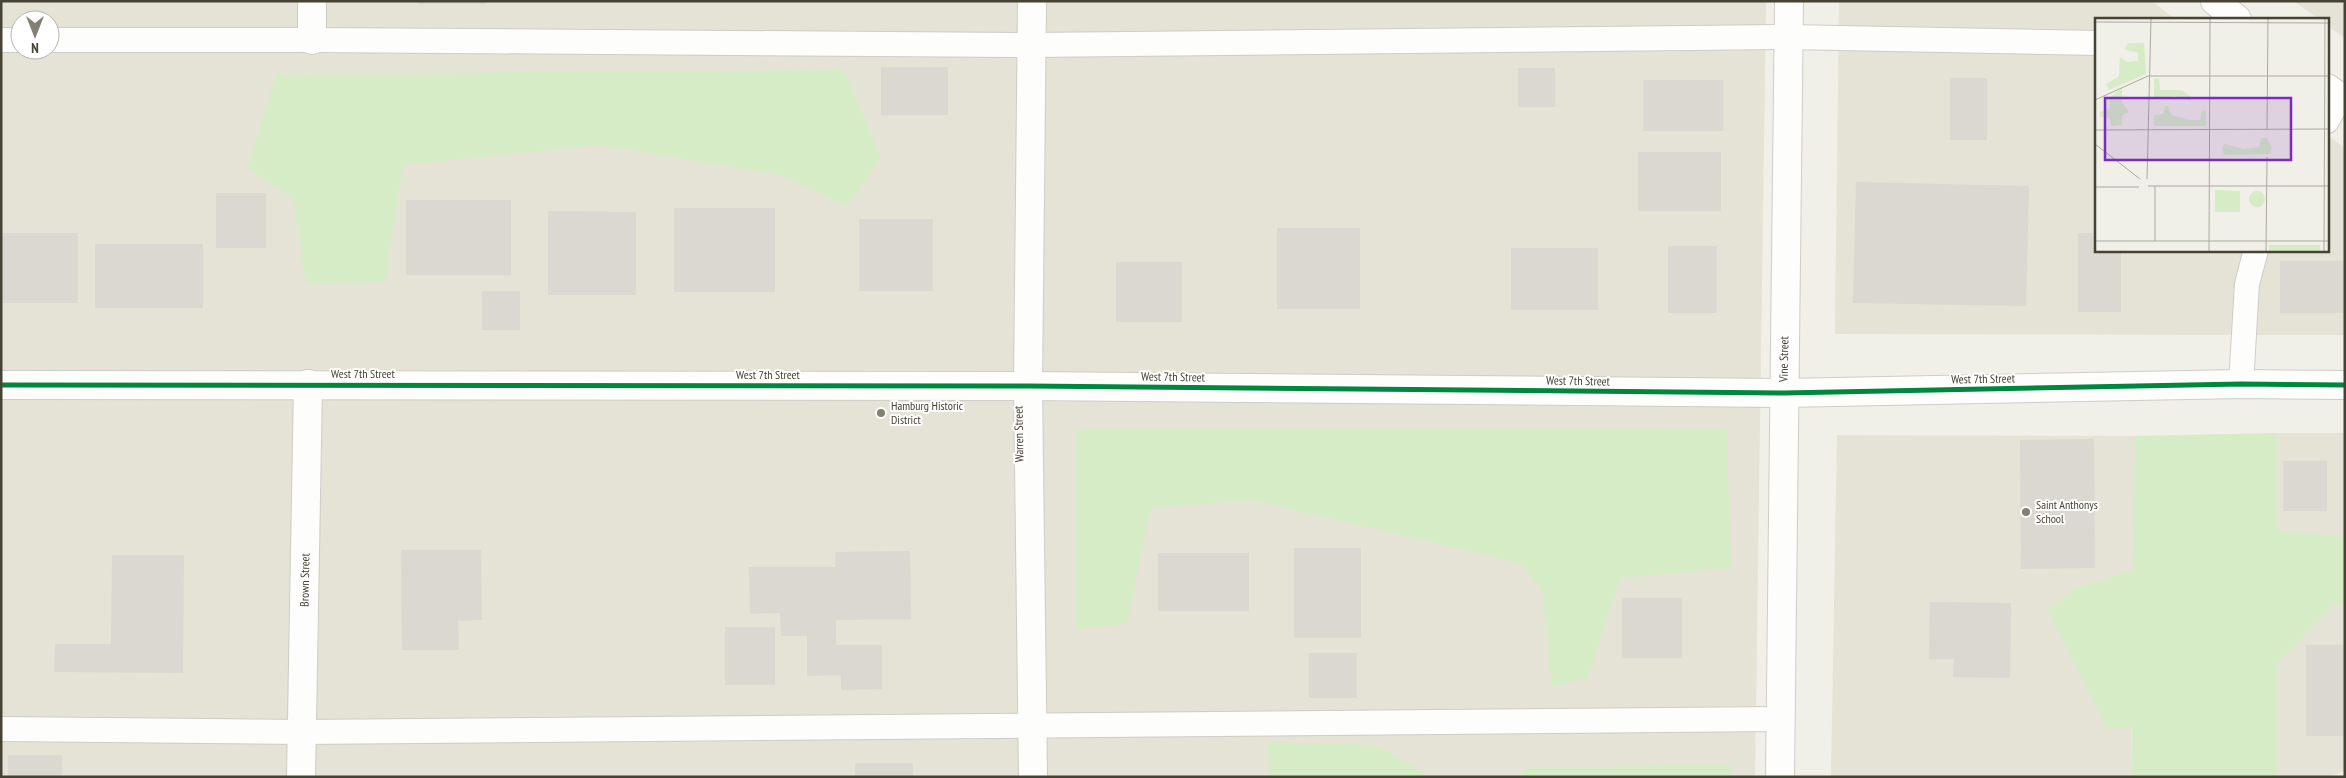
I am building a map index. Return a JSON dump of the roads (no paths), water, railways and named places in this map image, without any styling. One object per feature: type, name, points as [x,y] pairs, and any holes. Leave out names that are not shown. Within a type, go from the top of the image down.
[{"type":"street","points":[[312,1],[312,40]]},
{"type":"street","name":"Warren Street","points":[[1032,1],[1028,386],[1034,725],[1033,777]]},
{"type":"street","name":"Vine Street","points":[[1780,777],[1789,1]]},
{"type":"street","points":[[2215,1],[2236,18]]},
{"type":"street","name":"Brown Street","points":[[301,777],[308,384]]},
{"type":"street","name":"West 7th Street","points":[[1,385],[1028,386],[1784,393],[2241,384],[2345,385]]},
{"type":"lane","points":[[60,40],[1032,45],[1788,37],[2095,43]]},
{"type":"lane","points":[[2328,118],[2337,96]]},
{"type":"lane","points":[[2241,384],[2248,284],[2256,251]]},
{"type":"lane","points":[[1,729],[302,732],[1780,719]]},
{"type":"place","name":"Hamburg Historic District","points":[[881,413]]},
{"type":"place","name":"Saint Anthonys School","points":[[2026,512]]}]
